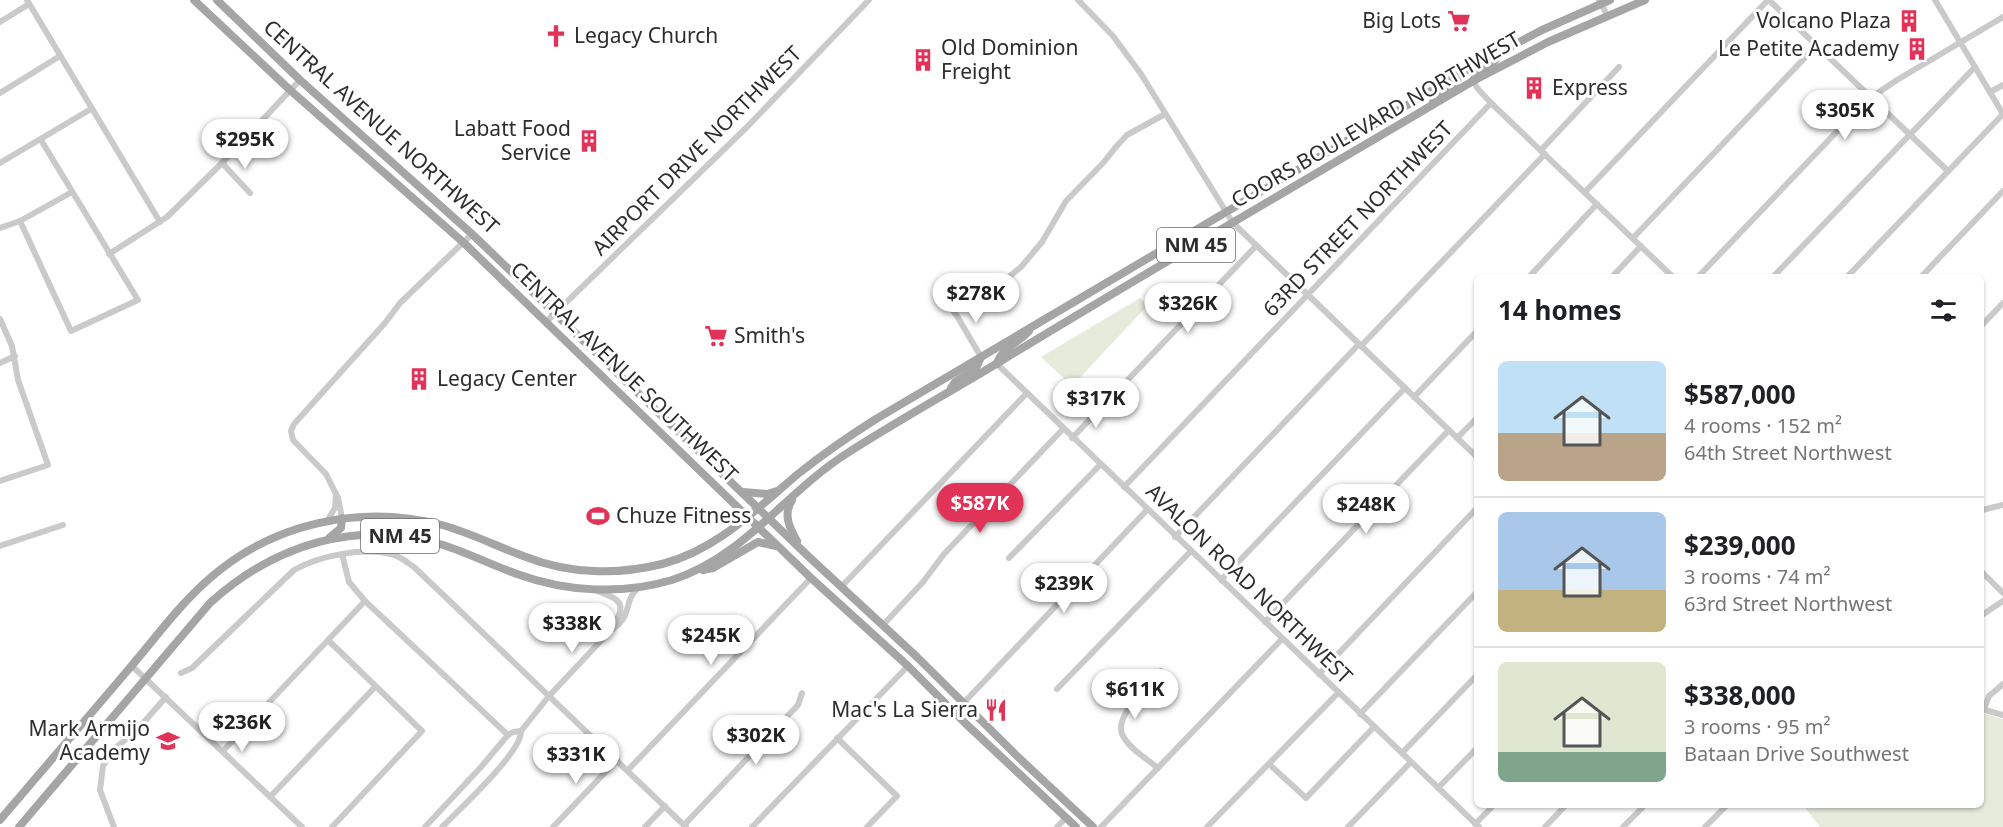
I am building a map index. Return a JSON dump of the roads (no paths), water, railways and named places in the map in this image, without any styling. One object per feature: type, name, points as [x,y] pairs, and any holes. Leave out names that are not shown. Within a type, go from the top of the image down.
[{"type":"main road","name":"CENTRAL AVENUE SOUTHWEST","points":[[194,0],[290,90],[464,243],[811,578],[908,666],[954,713],[1076,827]]},
{"type":"main road","name":"CENTRAL AVENUE NORTHWEST","points":[[217,0],[300,80],[472,234],[1093,827]]},
{"type":"main road","name":"COORS BOULEVARD NORTHWEST","points":[[760,508],[837,444],[1031,327],[1463,72],[1600,2],[1610,0]]},
{"type":"main road","name":"COORS BOULEVARD NORTHWEST","points":[[770,517],[843,456],[1098,301],[1473,81],[1548,42],[1645,0]]},
{"type":"main road","points":[[1473,81],[1476,73],[1498,59],[1501,51]]},
{"type":"main road","points":[[1432,105],[1435,97],[1454,84],[1463,72]]},
{"type":"main road","points":[[508,286],[518,278]]},
{"type":"main road","points":[[997,364],[998,358],[1004,351],[1021,340],[1031,327]]},
{"type":"main road","points":[[951,390],[955,382],[976,368],[981,357]]},
{"type":"main road","points":[[837,444],[843,456]]},
{"type":"main road","points":[[743,492],[767,494],[782,489]]},
{"type":"main road","points":[[796,493],[787,507],[787,519],[791,531],[804,552]]},
{"type":"main road","name":"NM 45","points":[[0,820],[194,593],[234,559],[278,535],[327,520],[342,518],[375,516],[425,521],[464,532],[539,561],[567,568],[628,570],[673,560],[716,539],[749,518],[760,508]]},
{"type":"main road","name":"NM 45","points":[[20,827],[210,603],[238,579],[289,551],[324,540],[378,534],[425,540],[556,585],[595,590],[638,588],[696,572],[720,558],[770,517]]},
{"type":"main road","points":[[324,540],[341,528],[342,518]]},
{"type":"main road","points":[[696,572],[714,568],[758,542],[778,546]]},
{"type":"street","name":"AIRPORT DRIVE NORTHWEST","points":[[546,322],[747,127],[869,0]]},
{"type":"street","points":[[1078,0],[1129,57],[1233,223],[1474,454]]},
{"type":"street","points":[[1584,192],[1768,0],[1948,171]]},
{"type":"street","points":[[1850,274],[2003,114],[1935,0]]},
{"type":"street","points":[[0,22],[28,2],[160,222]]},
{"type":"street","points":[[1600,2],[1607,15]]},
{"type":"street","points":[[1701,274],[1871,97],[2003,17]]},
{"type":"street","points":[[1633,238],[1817,45]]},
{"type":"street","points":[[0,93],[60,56]]},
{"type":"street","points":[[1176,537],[1543,152],[1619,67]]},
{"type":"street","points":[[1776,274],[1975,67]]},
{"type":"street","points":[[109,254],[160,222],[222,163],[300,80]]},
{"type":"street","points":[[1473,81],[1491,103],[1670,274]]},
{"type":"street","points":[[1990,92],[2003,85]]},
{"type":"street","name":"63RD STREET NORTHWEST","points":[[1124,487],[1491,103]]},
{"type":"street","points":[[0,163],[91,109]]},
{"type":"street","points":[[981,357],[949,305],[996,285],[1021,267],[1042,242],[1066,201],[1127,135],[1166,114]]},
{"type":"street","points":[[20,221],[71,331],[138,300],[41,140]]},
{"type":"street","points":[[222,163],[250,193]]},
{"type":"street","points":[[1924,274],[2003,191]]},
{"type":"street","points":[[0,228],[20,221],[72,192]]},
{"type":"street","points":[[1532,274],[1598,204]]},
{"type":"street","points":[[342,518],[341,505],[336,493],[319,466],[292,440],[291,431],[294,424],[385,323],[400,303],[472,234]]},
{"type":"street","points":[[1072,438],[1256,246]]},
{"type":"street","points":[[1615,274],[1641,246]]},
{"type":"street","points":[[1984,323],[2003,303]]},
{"type":"street","points":[[0,319],[15,356],[18,380],[48,465],[0,481]]},
{"type":"street","points":[[1414,397],[1474,334]]},
{"type":"street","points":[[0,363],[15,356]]},
{"type":"street","name":"AVALON ROAD NORTHWEST","points":[[997,364],[1477,825]]},
{"type":"street","points":[[1221,580],[1405,388]]},
{"type":"street","points":[[841,586],[1026,394]]},
{"type":"street","points":[[1457,438],[1474,421]]},
{"type":"street","points":[[883,625],[923,582],[944,554],[1063,429]]},
{"type":"street","points":[[1265,622],[1449,430]]},
{"type":"street","points":[[1009,558],[1100,465]]},
{"type":"street","points":[[327,520],[335,508],[336,493]]},
{"type":"street","points":[[1984,510],[2003,505]]},
{"type":"street","points":[[954,713],[1147,510]]},
{"type":"street","points":[[1319,674],[1474,511]]},
{"type":"street","points":[[0,546],[63,525]]},
{"type":"street","points":[[1057,689],[1191,551]]},
{"type":"street","points":[[181,673],[192,668],[294,570],[310,561],[342,554],[379,552],[396,555],[414,567],[685,826],[798,705],[802,693]]},
{"type":"street","points":[[342,554],[349,582],[365,601],[508,735]]},
{"type":"street","points":[[1984,574],[2003,593]]},
{"type":"street","points":[[628,770],[811,578]]},
{"type":"street","points":[[612,629],[620,625],[625,618],[632,593],[638,588]]},
{"type":"street","points":[[442,827],[502,765],[521,739],[521,731],[549,696],[612,629],[620,612],[620,604],[615,597],[595,590]]},
{"type":"street","points":[[1360,714],[1474,595]]},
{"type":"street","points":[[223,751],[365,601]]},
{"type":"street","points":[[1984,614],[2003,601]]},
{"type":"street","points":[[1101,827],[1282,639]]},
{"type":"street","points":[[328,640],[422,731],[332,827]]},
{"type":"street","points":[[132,666],[270,796],[297,825]]},
{"type":"street","points":[[752,827],[908,666]]},
{"type":"street","points":[[1158,768],[1123,736],[1120,726],[1126,711],[1161,670]]},
{"type":"street","points":[[1402,753],[1474,678]]},
{"type":"street","points":[[1984,707],[1989,696],[2003,684]]},
{"type":"street","points":[[270,796],[375,687]]},
{"type":"street","points":[[1207,827],[1338,693]]},
{"type":"street","points":[[114,827],[100,790],[103,766],[114,749],[136,731],[166,697]]},
{"type":"street","points":[[1984,709],[2003,715]]},
{"type":"street","points":[[1269,764],[1306,798],[1374,727]]},
{"type":"street","points":[[425,827],[508,735],[521,731]]},
{"type":"street","points":[[837,738],[897,796],[867,827]]},
{"type":"street","points":[[1438,788],[1474,751]]},
{"type":"street","points":[[553,827],[617,760]]},
{"type":"street","points":[[1348,827],[1411,762]]},
{"type":"street","points":[[645,827],[665,806]]},
{"type":"street","points":[[1477,825],[1491,808]]},
{"type":"street","points":[[1545,827],[1563,808]]},
{"type":"street","points":[[1623,827],[1642,808]]},
{"type":"street","points":[[1705,827],[1722,808]]},
{"type":"street","points":[[1057,827],[1066,818]]},
{"type":"place","name":"Big Lots","points":[[1459,21]]},
{"type":"place","name":"Volcano Plaza","points":[[1909,21]]},
{"type":"place","name":"Legacy Church","points":[[556,36]]},
{"type":"place","name":"Le Petite Academy","points":[[1917,49]]},
{"type":"place","name":"Old Dominion Freight","points":[[923,60]]},
{"type":"place","name":"Express","points":[[1534,88]]},
{"type":"place","name":"Labatt Food Service","points":[[589,141]]},
{"type":"place","name":"Smith's","points":[[716,336]]},
{"type":"place","name":"Legacy Center","points":[[419,379]]},
{"type":"place","name":"Chuze Fitness","points":[[598,516]]},
{"type":"place","name":"Mac's La Sierra","points":[[996,710]]},
{"type":"place","name":"Mark Armijo Academy","points":[[168,741]]}]
